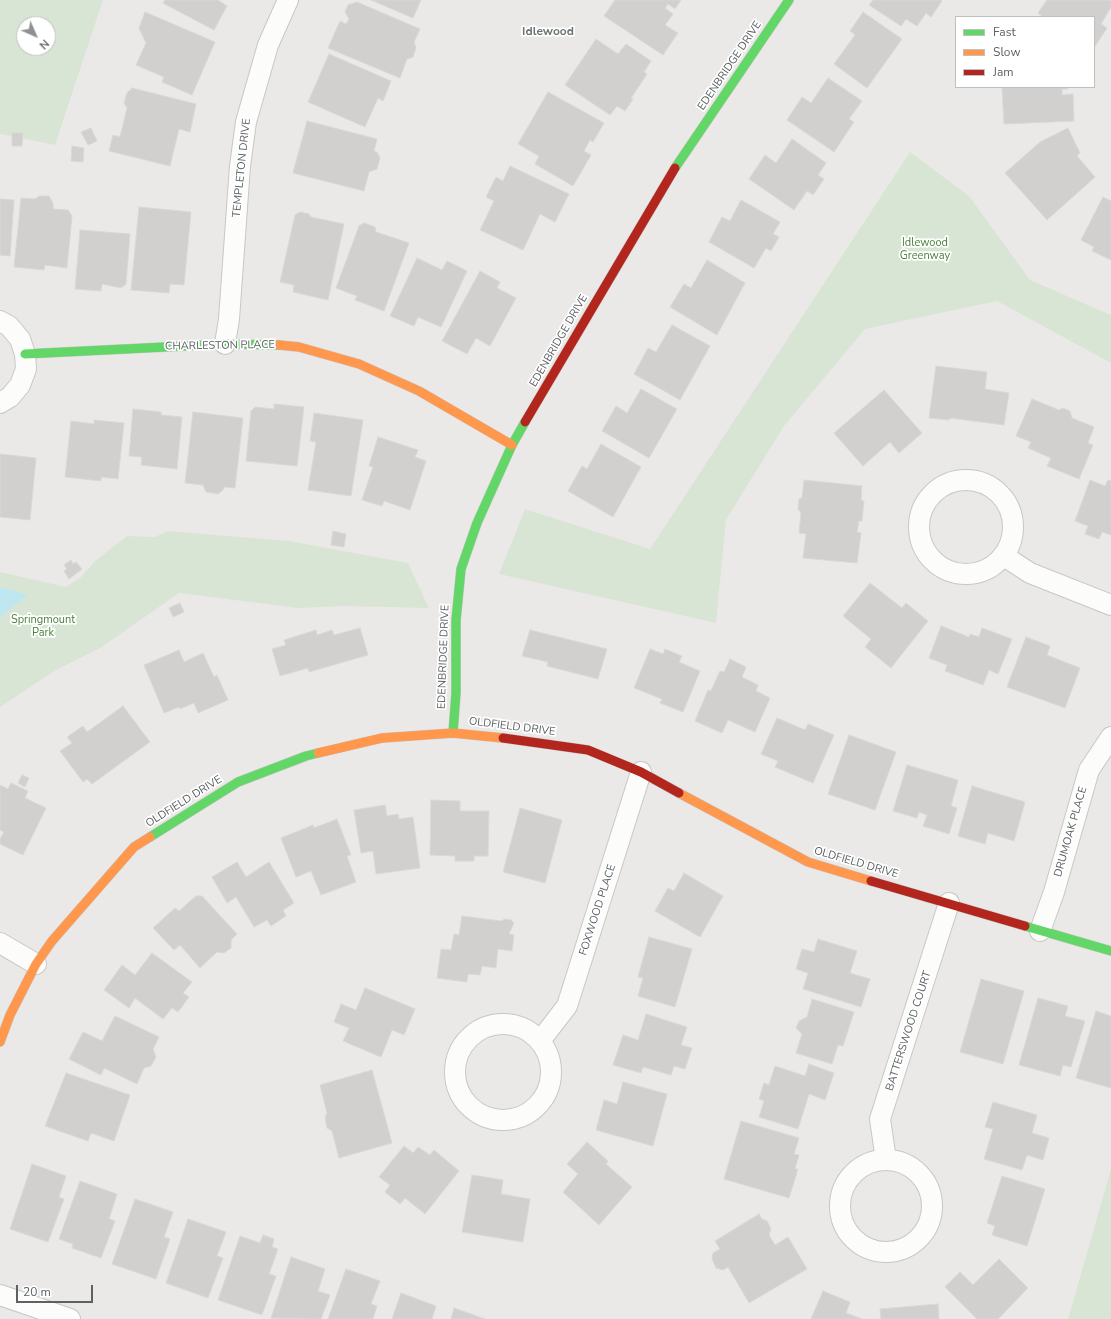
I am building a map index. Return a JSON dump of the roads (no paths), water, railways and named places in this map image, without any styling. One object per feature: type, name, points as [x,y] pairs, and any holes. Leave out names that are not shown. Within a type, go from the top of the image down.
[{"type":"street","name":"TEMPLETON DRIVE","points":[[225,344],[229,319],[240,166],[246,122],[268,45],[288,0]]},
{"type":"street","name":"EDENBRIDGE DRIVE","points":[[453,733],[456,692],[456,620],[461,569],[477,523],[512,445],[668,178],[789,0]]},
{"type":"street","points":[[0,321],[9,326],[20,338],[25,354],[26,370],[20,384],[10,397],[0,403]]},
{"type":"street","name":"CHARLESTON PLACE","points":[[25,354],[225,344],[269,344],[299,347],[359,364],[419,391],[512,445]]},
{"type":"street","points":[[959,480],[985,483],[996,490],[1007,503],[1013,518],[1011,542],[1004,556],[989,569],[973,574],[949,571],[935,562],[926,552],[920,537],[919,528],[926,501],[938,489],[959,480]]},
{"type":"street","points":[[1004,556],[1030,573],[1111,605]]},
{"type":"street","name":"OLDFIELD DRIVE","points":[[0,1042],[10,1016],[36,964],[52,940],[134,847],[238,782],[306,756],[375,740],[453,733],[529,740],[588,750],[641,772],[808,862],[949,902],[1040,931],[1111,951]]},
{"type":"street","name":"DRUMOAK PLACE","points":[[1040,931],[1054,892],[1089,770],[1111,737]]},
{"type":"street","name":"FOXWOOD PLACE","points":[[540,1041],[567,1006],[641,772]]},
{"type":"street","name":"BATTERSWOOD COURT","points":[[886,1160],[880,1119],[949,902]]},
{"type":"street","points":[[0,943],[36,964]]},
{"type":"street","points":[[496,1024],[512,1024],[528,1030],[540,1041],[550,1059],[551,1076],[547,1092],[536,1107],[522,1116],[510,1120],[494,1119],[477,1113],[464,1101],[456,1085],[454,1068],[456,1058],[464,1043],[476,1031],[496,1024]]},
{"type":"street","points":[[886,1160],[897,1161],[911,1167],[923,1178],[928,1187],[932,1202],[931,1218],[925,1231],[914,1243],[906,1248],[890,1252],[874,1250],[856,1242],[846,1229],[840,1208],[842,1193],[849,1178],[856,1171],[870,1163],[886,1160]]},
{"type":"street","points":[[0,1295],[70,1319]]},
{"type":"water","points":[[0,587],[28,595],[0,617]]},
{"type":"district","name":"Idlewood","points":[[548,32]]},
{"type":"park label","name":"Idlewood Greenway","points":[[925,249]]},
{"type":"park label","name":"Springmount Park","points":[[43,626]]}]
